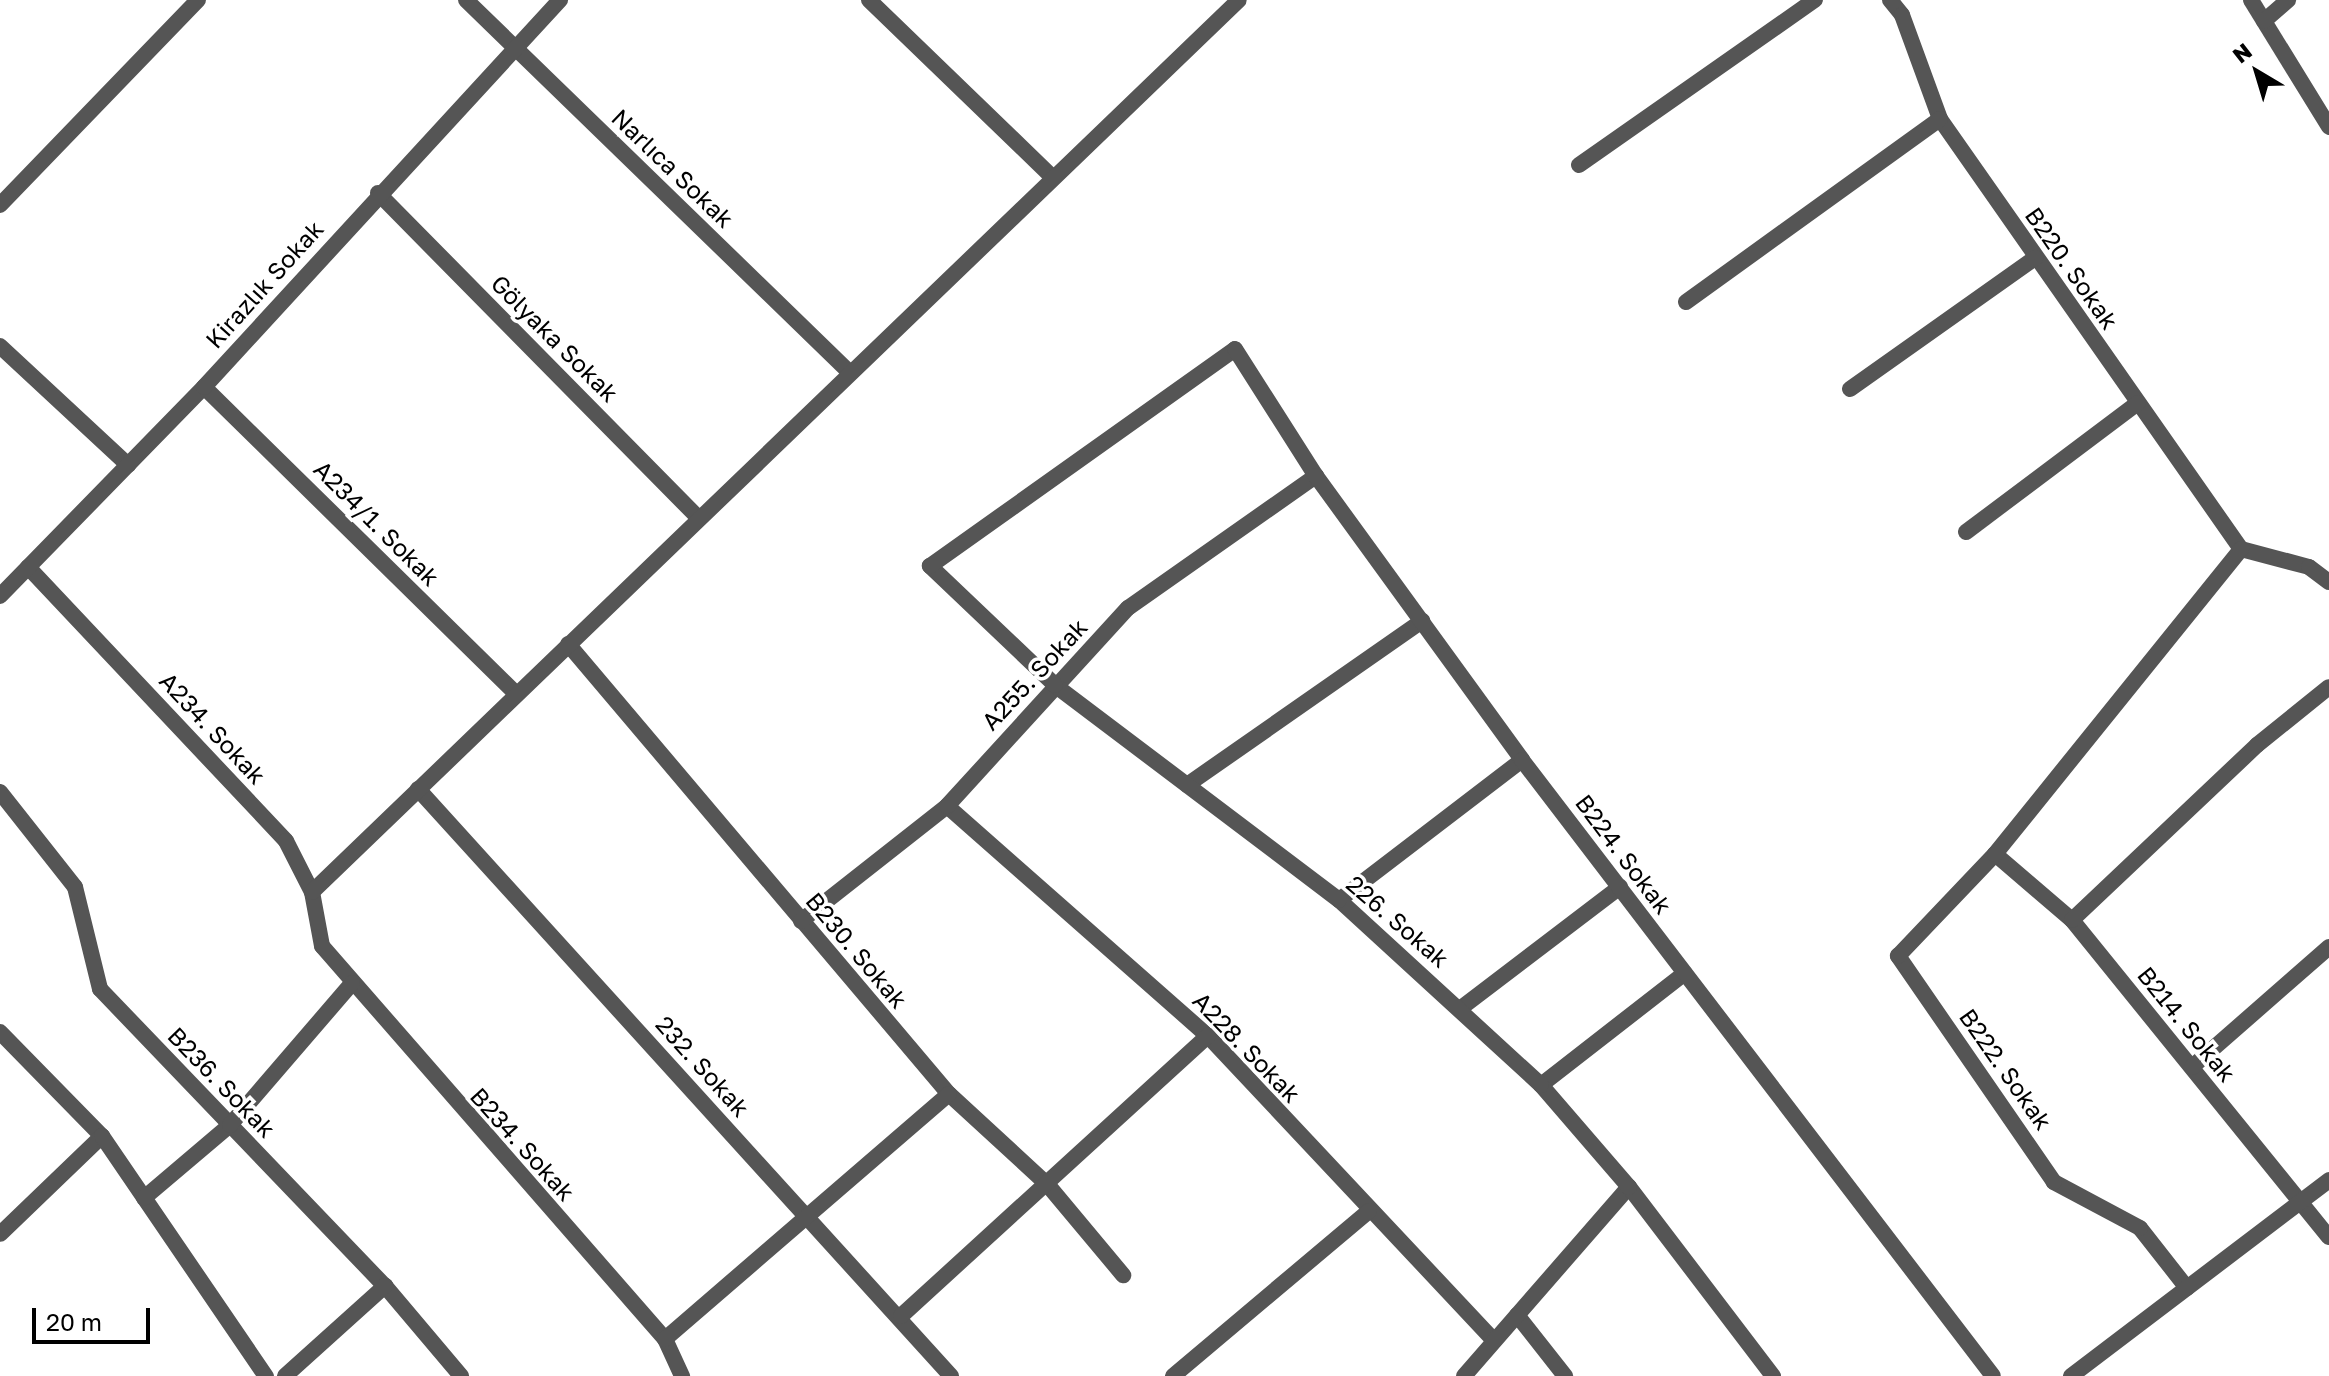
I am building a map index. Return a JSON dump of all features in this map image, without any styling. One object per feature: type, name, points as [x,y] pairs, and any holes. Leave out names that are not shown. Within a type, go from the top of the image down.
[{"type":"street","points":[[0,205],[198,0]]},
{"type":"street","name":"Narlıca Sokak","points":[[466,0],[848,371]]},
{"type":"street","name":"Kirazlık Sokak","points":[[0,596],[204,387],[378,193],[560,0]]},
{"type":"street","points":[[869,0],[1052,177]]},
{"type":"street","points":[[1212,0],[1225,13]]},
{"type":"street","points":[[312,892],[848,371],[1239,0]]},
{"type":"street","points":[[1579,165],[1815,0]]},
{"type":"street","name":"B220. Sokak","points":[[1890,0],[1902,15],[1940,119],[2241,549]]},
{"type":"street","points":[[2251,0],[2329,127]]},
{"type":"street","points":[[2264,21],[2288,0]]},
{"type":"street","points":[[1686,302],[1940,119]]},
{"type":"street","name":"Gölyaka Sokak","points":[[378,193],[697,517]]},
{"type":"street","points":[[1850,389],[2035,258]]},
{"type":"street","points":[[0,346],[128,465]]},
{"type":"street","name":"B224. Sokak","points":[[930,566],[1235,349],[1316,476],[1522,760],[1993,1376]]},
{"type":"street","name":"A234/1. Sokak","points":[[204,387],[516,694]]},
{"type":"street","points":[[1966,532],[2138,403]]},
{"type":"street","name":"A255. Sokak","points":[[801,921],[947,806],[1128,608],[1316,476]]},
{"type":"street","points":[[1995,854],[2241,549],[2309,567],[2329,582]]},
{"type":"street","name":"226. Sokak","points":[[930,566],[1055,685],[1339,900],[1461,1008],[1541,1085],[1629,1187],[1773,1376]]},
{"type":"street","name":"A234. Sokak","points":[[28,567],[286,841],[312,892],[322,946]]},
{"type":"street","points":[[1187,785],[1422,621]]},
{"type":"street","name":"B230. Sokak","points":[[568,644],[949,1094],[1047,1184],[1123,1275]]},
{"type":"street","points":[[2072,920],[2257,745],[2329,687]]},
{"type":"street","points":[[1339,900],[1522,760]]},
{"type":"street","name":"232. Sokak","points":[[418,789],[901,1316],[951,1376]]},
{"type":"street","name":"B236. Sokak","points":[[0,792],[75,887],[100,989],[385,1286],[461,1376]]},
{"type":"street","name":"A228. Sokak","points":[[947,806],[1208,1036],[1494,1341]]},
{"type":"street","name":"B214. Sokak","points":[[1995,854],[2072,920],[2329,1237]]},
{"type":"street","name":"B222. Sokak","points":[[1995,854],[1898,956],[2054,1182],[2140,1228],[2187,1288]]},
{"type":"street","points":[[1461,1008],[1620,887]]},
{"type":"street","name":"B234. Sokak","points":[[322,946],[665,1339],[682,1376]]},
{"type":"street","points":[[2192,1067],[2329,947]]},
{"type":"street","points":[[1541,1085],[1685,973]]},
{"type":"street","points":[[144,1198],[230,1125],[352,983]]},
{"type":"street","points":[[0,1032],[102,1136],[266,1376]]},
{"type":"street","points":[[901,1316],[1208,1036]]},
{"type":"street","points":[[665,1339],[949,1094]]},
{"type":"street","points":[[0,1234],[102,1136]]},
{"type":"street","points":[[2071,1376],[2329,1180]]},
{"type":"street","points":[[1464,1376],[1629,1187]]},
{"type":"street","points":[[1173,1376],[1369,1211]]},
{"type":"street","points":[[285,1376],[385,1286]]},
{"type":"street","points":[[1517,1315],[1565,1376]]}]
